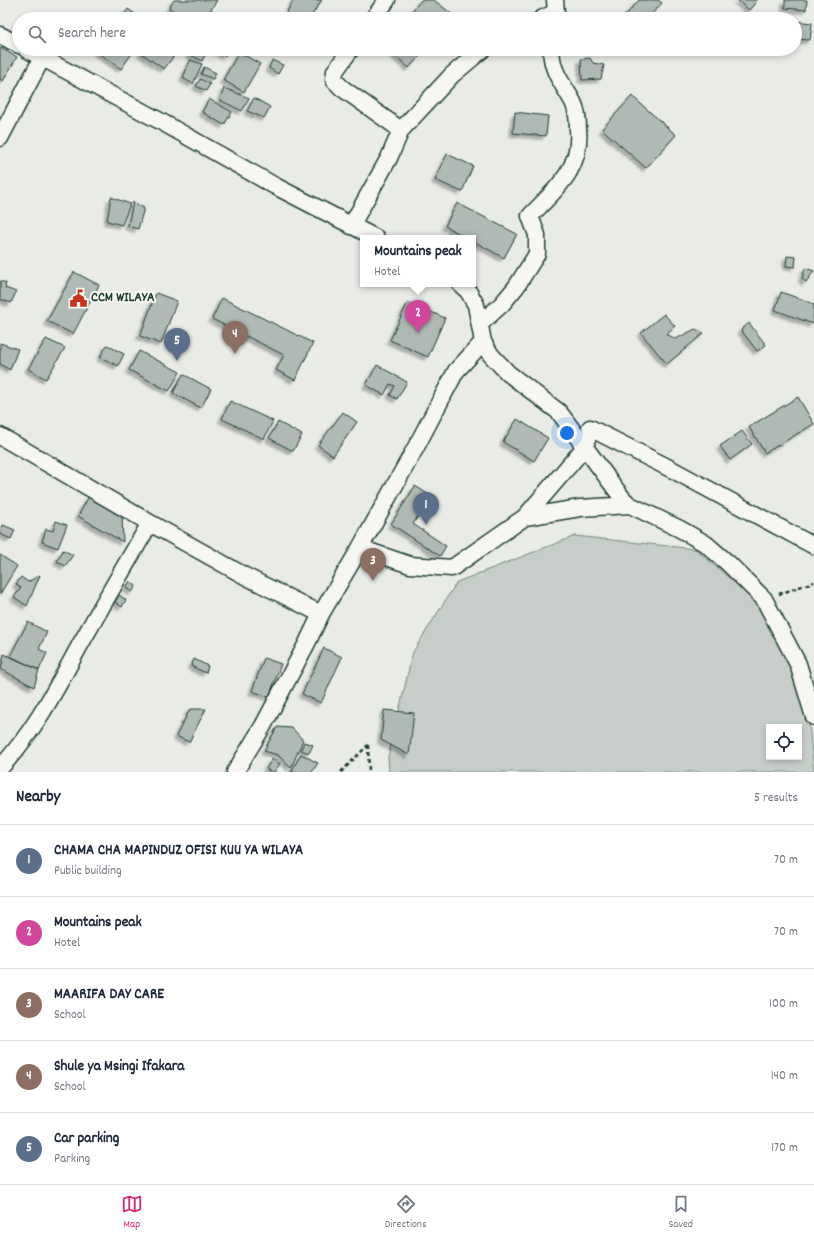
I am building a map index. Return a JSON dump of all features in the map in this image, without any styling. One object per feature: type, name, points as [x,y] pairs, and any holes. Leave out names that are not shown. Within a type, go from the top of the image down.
[{"type":"street","points":[[378,12],[387,0]]},
{"type":"street","points":[[0,35],[12,41]]},
{"type":"street","points":[[38,56],[160,121],[275,186],[370,235]]},
{"type":"street","points":[[346,56],[335,71],[334,80],[342,88],[401,130]]},
{"type":"street","points":[[351,226],[388,158],[401,130],[452,75],[475,56]]},
{"type":"street","points":[[481,323],[498,308],[516,287],[537,254],[537,235],[530,216],[569,174],[577,156],[579,136],[577,118],[573,103],[558,79],[552,56]]},
{"type":"street","points":[[0,138],[42,58]]},
{"type":"street","points":[[463,287],[468,291],[476,305],[481,323],[483,342],[491,355],[508,373],[559,412],[673,470],[814,546]]},
{"type":"street","points":[[235,772],[263,726],[321,614],[360,548],[456,371],[483,342]]},
{"type":"street","points":[[559,412],[623,499],[630,505],[680,529],[706,544],[729,564],[764,599],[798,664],[814,717]]},
{"type":"street","points":[[360,548],[410,565],[452,568],[525,517],[585,447],[590,428]]},
{"type":"street","points":[[0,436],[245,576],[321,614]]},
{"type":"street","points":[[525,517],[580,508],[630,505]]},
{"type":"street","points":[[0,768],[50,702],[108,595],[150,523]]},
{"type":"path","points":[[764,599],[814,582]]},
{"type":"path","points":[[341,772],[368,745],[368,772]]},
{"type":"shaded area","points":[[575,536],[695,549],[767,610],[806,696],[814,772],[389,772],[388,757],[413,652],[457,582]]},
{"type":"building","points":[[174,0],[217,0],[209,12],[176,12],[169,8]]},
{"type":"building","points":[[293,0],[322,0],[314,12],[287,12]]},
{"type":"building","points":[[421,0],[434,0],[449,12],[413,12],[412,11]]},
{"type":"building","points":[[639,0],[658,0],[662,3],[654,12],[628,12]]},
{"type":"building","points":[[737,0],[757,0],[757,1],[749,10]]},
{"type":"building","points":[[785,0],[807,0],[806,10],[785,8]]},
{"type":"building","points":[[802,22],[812,23],[810,40],[802,39]]},
{"type":"building","points":[[0,48],[12,54],[12,56],[17,57],[3,81],[0,79]]},
{"type":"building","points":[[103,56],[130,56],[121,69]]},
{"type":"building","points":[[145,56],[174,56],[164,69]]},
{"type":"building","points":[[193,56],[204,56],[202,61]]},
{"type":"building","points":[[237,56],[246,56],[260,64],[244,92],[223,80]]},
{"type":"building","points":[[396,56],[420,56],[409,68]]},
{"type":"building","points":[[590,58],[593,63],[604,65],[601,79],[582,80],[581,59]]},
{"type":"building","points":[[190,60],[202,64],[193,84],[183,78]]},
{"type":"building","points":[[272,60],[283,65],[278,74],[269,68]]},
{"type":"building","points":[[204,67],[216,73],[213,79],[201,74]]},
{"type":"building","points":[[200,79],[210,84],[206,91],[196,86]]},
{"type":"building","points":[[224,88],[249,98],[242,111],[220,100]]},
{"type":"building","points":[[632,96],[676,135],[646,168],[602,129]]},
{"type":"building","points":[[254,98],[270,107],[264,118],[247,111]]},
{"type":"building","points":[[209,99],[232,112],[224,125],[202,112]]},
{"type":"building","points":[[515,112],[548,116],[546,136],[513,133]]},
{"type":"building","points":[[447,154],[473,166],[462,192],[435,180]]},
{"type":"building","points":[[111,197],[130,204],[122,225],[107,221]]},
{"type":"building","points":[[133,202],[144,208],[138,229],[128,226]]},
{"type":"building","points":[[457,203],[517,234],[504,258],[476,243],[476,235],[462,235],[445,226]]},
{"type":"building","points":[[787,256],[796,257],[795,267],[786,266]]},
{"type":"building","points":[[805,268],[814,271],[806,282],[802,279]]},
{"type":"building","points":[[74,272],[99,285],[73,334],[47,321]]},
{"type":"building","points":[[0,281],[6,283],[5,288],[16,292],[11,303],[0,299]]},
{"type":"building","points":[[781,292],[814,304],[813,324],[775,310]]},
{"type":"building","points":[[156,293],[177,301],[161,344],[140,336]]},
{"type":"building","points":[[222,298],[313,343],[295,380],[276,370],[284,355],[212,319]]},
{"type":"building","points":[[408,302],[445,318],[428,357],[390,340]]},
{"type":"building","points":[[664,314],[675,326],[666,334],[676,339],[695,329],[704,333],[667,364],[641,333]]},
{"type":"building","points":[[749,323],[766,345],[757,351],[741,330]]},
{"type":"building","points":[[46,339],[65,348],[46,379],[28,369]]},
{"type":"building","points":[[0,343],[18,349],[10,370],[0,364]]},
{"type":"building","points":[[107,345],[124,354],[118,366],[100,357]]},
{"type":"building","points":[[139,351],[180,372],[169,391],[129,370]]},
{"type":"building","points":[[377,365],[407,382],[397,399],[390,395],[395,386],[390,384],[384,395],[366,385]]},
{"type":"building","points":[[183,374],[211,389],[201,408],[173,393]]},
{"type":"building","points":[[798,397],[814,424],[765,453],[749,427]]},
{"type":"building","points":[[230,401],[273,421],[264,439],[222,419]]},
{"type":"building","points":[[343,412],[357,422],[333,456],[318,445]]},
{"type":"building","points":[[517,419],[548,438],[534,461],[503,442]]},
{"type":"building","points":[[278,422],[302,435],[293,451],[269,438]]},
{"type":"building","points":[[742,431],[752,444],[730,460],[720,446]]},
{"type":"building","points":[[415,486],[431,496],[413,524],[446,546],[440,556],[391,524]]},
{"type":"building","points":[[89,496],[122,515],[123,542],[78,516]]},
{"type":"building","points":[[56,521],[67,525],[58,548],[42,542],[46,529],[53,531]]},
{"type":"building","points":[[3,525],[15,530],[11,539],[0,534]]},
{"type":"building","points":[[63,550],[73,555],[65,566],[57,561]]},
{"type":"building","points":[[0,555],[17,566],[0,594]]},
{"type":"building","points":[[40,575],[27,606],[14,597],[21,588],[16,584],[21,577],[28,582]]},
{"type":"building","points":[[130,581],[136,586],[132,592],[126,588]]},
{"type":"building","points":[[119,595],[126,600],[122,607],[115,602]]},
{"type":"building","points":[[28,622],[47,632],[39,649],[47,653],[39,670],[10,656]]},
{"type":"building","points":[[324,648],[342,657],[321,703],[302,694]]},
{"type":"building","points":[[4,654],[39,670],[34,687],[1,669]]},
{"type":"building","points":[[264,658],[281,664],[269,697],[252,691]]},
{"type":"building","points":[[194,659],[208,666],[206,673],[191,666]]},
{"type":"building","points":[[190,709],[206,709],[189,742],[176,736]]},
{"type":"building","points":[[384,710],[414,713],[409,755],[381,740]]},
{"type":"building","points":[[277,727],[292,728],[303,740],[291,768],[278,755],[264,751]]},
{"type":"building","points":[[304,742],[313,745],[309,753],[301,750]]},
{"type":"building","points":[[301,754],[318,763],[312,772],[291,772]]},
{"type":"building","points":[[272,759],[280,764],[274,772],[266,769]]},
{"type":"place","name":"CCM WILAYA","points":[[78,298]]},
{"type":"place","name":"Mountains peak","points":[[418,333]]},
{"type":"place","name":"Shule ya Msingi Ifakara","points":[[235,354]]},
{"type":"place","name":"Car parking","points":[[177,361]]},
{"type":"place","name":"CHAMA CHA MAPINDUZ OFISI KUU YA WILAYA","points":[[426,525]]},
{"type":"place","name":"MAARIFA DAY CARE","points":[[373,581]]}]
